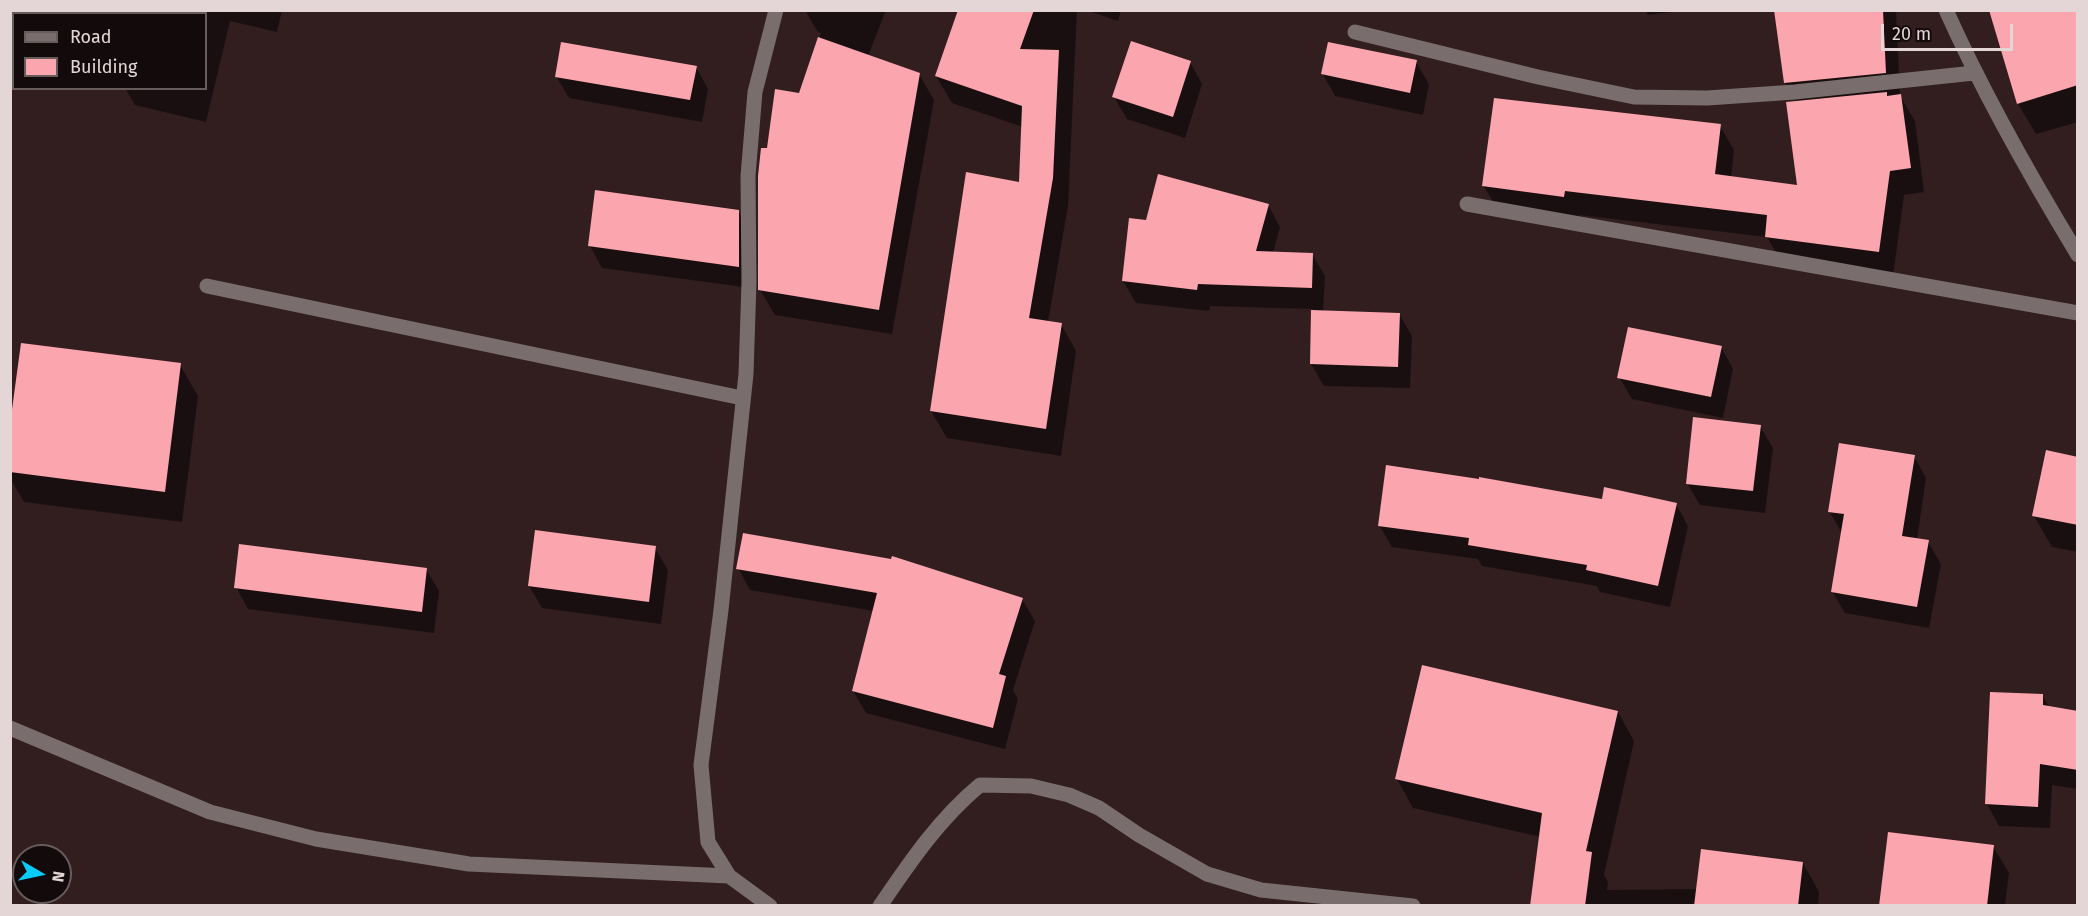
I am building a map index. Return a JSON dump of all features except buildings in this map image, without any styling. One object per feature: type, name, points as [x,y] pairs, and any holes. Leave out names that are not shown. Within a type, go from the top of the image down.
[{"type":"street","points":[[771,906],[729,876],[708,842],[701,765],[721,610],[746,374],[749,282],[748,176],[754,92],[776,10]]},
{"type":"street","points":[[1946,10],[1974,73],[2035,185],[2078,255]]},
{"type":"street","points":[[1355,32],[1634,97],[1729,97],[1974,73]]},
{"type":"street","points":[[1467,204],[2078,314]]},
{"type":"street","points":[[207,286],[742,398]]},
{"type":"street","points":[[10,728],[210,812],[316,839],[469,864],[729,876]]},
{"type":"street","points":[[880,906],[929,837],[956,805],[980,785],[1030,786],[1069,795],[1099,808],[1139,835],[1207,874],[1261,890],[1413,906]]}]
